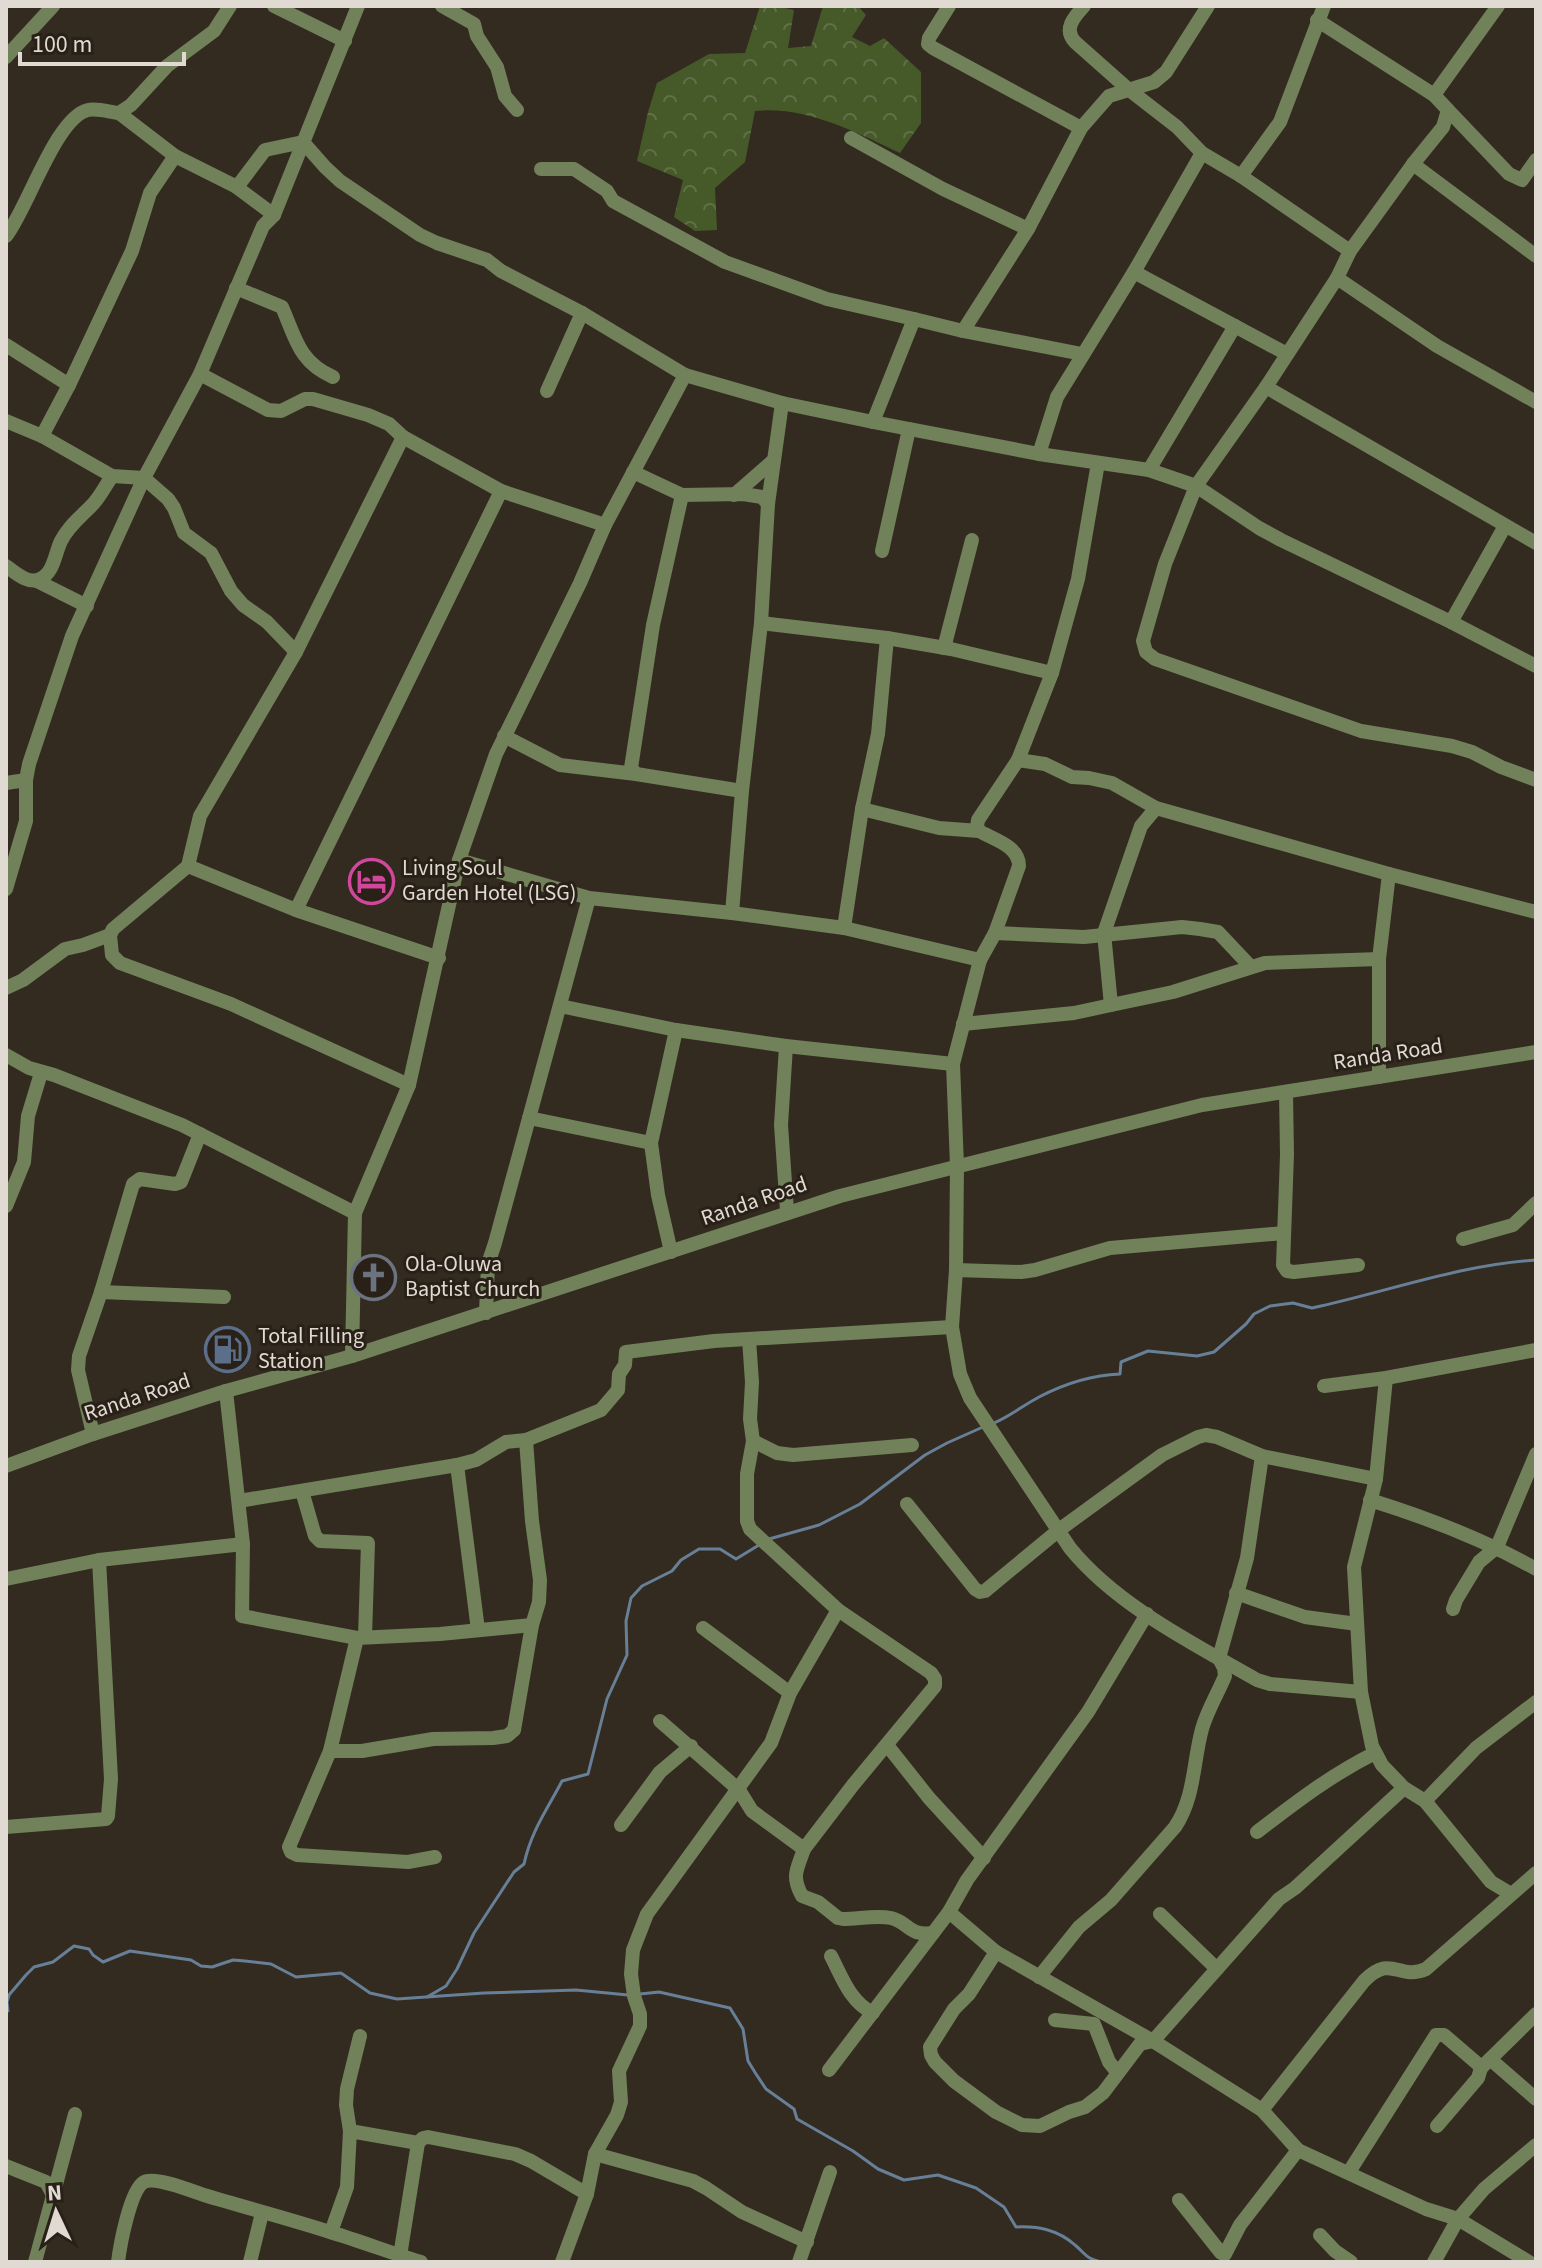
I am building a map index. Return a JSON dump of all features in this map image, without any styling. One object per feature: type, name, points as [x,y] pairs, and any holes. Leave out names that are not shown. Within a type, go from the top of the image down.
[{"type":"street","points":[[6,57],[53,6]]},
{"type":"street","points":[[119,113],[131,105],[167,66],[214,31],[230,6]]},
{"type":"street","points":[[274,6],[345,41]]},
{"type":"street","points":[[6,889],[26,821],[26,780],[72,636],[144,478],[200,374],[263,226],[274,215],[358,6]]},
{"type":"street","points":[[442,6],[474,24],[477,36],[497,67],[505,96],[517,110]]},
{"type":"street","points":[[949,6],[928,44],[1081,128]]},
{"type":"street","points":[[1084,6],[1069,28],[1071,37],[1128,89],[1177,127],[1202,153],[1350,251]]},
{"type":"street","points":[[963,331],[1028,229],[1081,128],[1109,96],[1154,82],[1166,72],[1208,6]]},
{"type":"street","points":[[1241,176],[1280,122],[1324,6]]},
{"type":"street","points":[[1434,95],[1498,6]]},
{"type":"street","points":[[1317,20],[1434,95],[1509,174],[1522,180],[1536,160]]},
{"type":"street","points":[[6,236],[63,131],[79,114],[88,110],[119,113],[175,156],[235,186],[274,215]]},
{"type":"street","points":[[1448,110],[1443,127],[1350,251],[1337,278],[1266,387],[1196,486],[1165,564],[1143,641],[1146,652],[1155,659],[1361,731],[1472,752],[1536,780]]},
{"type":"street","points":[[851,138],[943,189],[1028,229]]},
{"type":"street","points":[[235,186],[265,150],[303,142]]},
{"type":"street","points":[[303,142],[340,181],[420,235],[487,260],[501,271],[582,313],[685,375],[782,403],[1039,454],[1149,470],[1196,486],[1259,528],[1536,666]]},
{"type":"street","points":[[1039,454],[1057,397],[1202,153]]},
{"type":"street","points":[[42,436],[132,251],[150,193],[175,156]]},
{"type":"street","points":[[1413,164],[1536,256]]},
{"type":"street","points":[[541,169],[574,169],[607,191],[613,201],[725,262],[827,299],[963,331],[1082,354]]},
{"type":"street","points":[[1134,272],[1287,354]]},
{"type":"street","points":[[1337,278],[1437,346],[1536,402]]},
{"type":"street","points":[[236,288],[282,307],[302,354],[319,371],[333,377]]},
{"type":"street","points":[[547,391],[582,313]]},
{"type":"street","points":[[873,422],[914,319]]},
{"type":"street","points":[[1149,470],[1235,326]]},
{"type":"street","points":[[6,345],[69,385]]},
{"type":"street","points":[[200,374],[268,410],[281,411],[305,399],[313,399],[368,415],[389,424],[403,437],[501,491],[605,525]]},
{"type":"street","points":[[352,1356],[355,1213],[409,1085],[459,860],[504,736],[580,583],[605,525],[685,375]]},
{"type":"street","points":[[1266,387],[1536,543]]},
{"type":"street","points":[[732,913],[761,623],[768,504],[782,403]]},
{"type":"street","points":[[8,427],[42,436],[112,476],[144,478],[168,499],[184,533],[211,553],[231,591],[243,605],[267,622],[296,652]]},
{"type":"street","points":[[882,551],[909,429]]},
{"type":"street","points":[[112,955],[110,935],[113,929],[188,866],[200,816],[296,652],[403,437]]},
{"type":"street","points":[[734,495],[774,460]]},
{"type":"street","points":[[979,831],[978,820],[1018,760],[1052,673],[1078,579],[1098,463]]},
{"type":"street","points":[[633,472],[682,495],[762,497],[768,504]]},
{"type":"street","points":[[37,581],[44,578],[56,559],[55,553],[73,522],[97,501],[112,476]]},
{"type":"street","points":[[296,910],[501,491]]},
{"type":"street","points":[[636,774],[631,768],[633,746],[653,625],[682,495]]},
{"type":"street","points":[[1451,622],[1505,526]]},
{"type":"street","points":[[944,648],[972,540]]},
{"type":"street","points":[[6,566],[22,577],[37,581],[87,606]]},
{"type":"street","points":[[761,623],[887,638],[1052,673]]},
{"type":"street","points":[[844,928],[862,809],[878,734],[887,638]]},
{"type":"street","points":[[504,736],[560,765],[742,791]]},
{"type":"street","points":[[1018,760],[1045,764],[1072,777],[1112,783],[1156,808],[1536,912]]},
{"type":"street","points":[[6,783],[26,780]]},
{"type":"street","points":[[1111,1005],[1104,933],[1141,826],[1156,808]]},
{"type":"street","points":[[862,809],[939,828],[979,831],[1015,851],[1019,859],[995,933],[980,960],[953,1064],[957,1166],[952,1327],[960,1374],[970,1398],[1070,1548],[1087,1568],[1147,1614],[1257,1680],[1270,1684],[1361,1692]]},
{"type":"street","points":[[459,860],[589,898],[844,928],[980,960]]},
{"type":"street","points":[[188,866],[296,910],[439,958]]},
{"type":"street","points":[[1379,1077],[1379,959],[1389,874]]},
{"type":"street","points":[[486,1313],[488,1264],[589,898]]},
{"type":"street","points":[[995,933],[1084,937],[1182,927],[1218,932],[1251,967]]},
{"type":"street","points":[[6,988],[23,980],[65,949],[110,935]]},
{"type":"street","points":[[83,945],[112,955],[120,963],[231,1004],[409,1085]]},
{"type":"street","points":[[963,1024],[1074,1013],[1173,992],[1265,963],[1379,959]]},
{"type":"street","points":[[560,1006],[676,1030],[786,1046],[953,1064]]},
{"type":"street","points":[[671,1252],[658,1195],[651,1143],[676,1030]]},
{"type":"street","points":[[786,1046],[781,1125],[787,1211]]},
{"type":"street","name":"Randa Road","points":[[6,1466],[226,1391],[352,1356],[486,1313],[787,1211],[1202,1105],[1536,1052]]},
{"type":"street","points":[[6,1055],[41,1073],[200,1134],[355,1213]]},
{"type":"street","points":[[6,1206],[24,1162],[28,1116],[41,1073]]},
{"type":"street","points":[[1286,1092],[1283,1265],[1287,1271],[1294,1272],[1358,1265]]},
{"type":"street","points":[[529,1118],[651,1143]]},
{"type":"street","points":[[93,1434],[78,1370],[79,1356],[133,1184],[140,1179],[175,1184],[181,1182],[200,1134]]},
{"type":"street","points":[[1463,1239],[1513,1225],[1536,1203]]},
{"type":"street","points":[[956,1270],[1021,1272],[1110,1248],[1284,1233]]},
{"type":"street","points":[[101,1292],[224,1297]]},
{"type":"street","points":[[239,1501],[476,1460],[506,1442],[526,1440],[601,1410],[618,1390],[626,1352],[714,1341],[952,1327]]},
{"type":"street","points":[[749,1339],[753,1441],[747,1474],[747,1521],[750,1529],[838,1610],[931,1673],[935,1679],[935,1686],[804,1849],[795,1882],[802,1896],[818,1902],[838,1918],[895,1918],[915,1934],[933,1933]]},
{"type":"street","points":[[1324,1386],[1386,1378],[1536,1350]]},
{"type":"street","points":[[1386,1378],[1376,1479],[1354,1567],[1361,1692],[1375,1753],[1404,1788],[1425,1801],[1491,1882],[1511,1894]]},
{"type":"street","points":[[226,1391],[243,1544],[242,1616],[361,1637],[440,1634],[532,1625]]},
{"type":"street","points":[[907,1504],[980,1592],[1162,1455],[1198,1437],[1217,1437],[1262,1456],[1376,1479]]},
{"type":"street","points":[[330,1751],[362,1751],[433,1739],[507,1736],[514,1730],[532,1625],[539,1602],[540,1580],[526,1440]]},
{"type":"street","points":[[753,1441],[765,1449],[793,1455],[912,1445]]},
{"type":"street","points":[[1453,1609],[1479,1562],[1497,1547],[1536,1454]]},
{"type":"street","points":[[1039,1977],[1079,1927],[1111,1900],[1183,1815],[1202,1727],[1225,1676],[1219,1658],[1247,1558],[1262,1456]]},
{"type":"street","points":[[457,1465],[478,1630]]},
{"type":"street","points":[[302,1491],[315,1536],[320,1541],[368,1543],[361,1637],[330,1751],[289,1847],[297,1855],[408,1862],[435,1857]]},
{"type":"street","points":[[1370,1500],[1424,1517],[1497,1547],[1536,1569]]},
{"type":"street","points":[[6,1579],[99,1560],[243,1544]]},
{"type":"street","points":[[6,1827],[106,1819],[108,1816],[111,1779],[99,1560]]},
{"type":"street","points":[[1236,1593],[1305,1617],[1357,1624]]},
{"type":"street","points":[[562,2262],[587,2194],[595,2154],[621,2102],[619,2071],[640,2026],[631,1974],[633,1950],[652,1905],[771,1743],[790,1693],[838,1610]]},
{"type":"street","points":[[829,2070],[949,1912],[967,1880],[1088,1712],[1147,1614]]},
{"type":"street","points":[[703,1628],[790,1693]]},
{"type":"street","points":[[1425,1801],[1476,1748],[1536,1702]]},
{"type":"street","points":[[660,1721],[739,1790],[752,1811],[804,1849]]},
{"type":"street","points":[[887,1745],[929,1798],[984,1858]]},
{"type":"street","points":[[621,1825],[660,1772],[691,1746]]},
{"type":"street","points":[[1257,1832],[1312,1789],[1342,1769],[1375,1753]]},
{"type":"street","points":[[996,1952],[930,2047],[931,2055],[954,2081],[996,2112],[1022,2125],[1040,2126],[1093,2102],[1140,2044],[1153,2041],[1279,1899],[1404,1788]]},
{"type":"street","points":[[1262,2110],[1376,1970],[1387,1967],[1415,1974],[1426,1969],[1536,1873]]},
{"type":"street","points":[[949,1912],[996,1952],[1153,2041],[1262,2110],[1298,2150],[1426,2209],[1458,2219],[1529,2262]]},
{"type":"street","points":[[1160,1914],[1217,1969]]},
{"type":"street","points":[[831,1956],[852,1996],[873,2013]]},
{"type":"street","points":[[1437,2126],[1478,2078],[1486,2064],[1536,2014]]},
{"type":"street","points":[[1055,2020],[1094,2024],[1109,2062],[1118,2073]]},
{"type":"street","points":[[1349,2172],[1436,2035],[1444,2035],[1479,2065],[1486,2064],[1536,2099]]},
{"type":"street","points":[[331,2232],[347,2187],[350,2131],[347,2089],[360,2036]]},
{"type":"street","points":[[35,2262],[75,2114]]},
{"type":"street","points":[[350,2131],[418,2143]]},
{"type":"street","points":[[400,2256],[418,2143],[423,2138],[515,2154],[587,2194]]},
{"type":"street","points":[[1434,2262],[1458,2219],[1484,2189],[1536,2145]]},
{"type":"street","points":[[1179,2200],[1225,2254],[1240,2225],[1298,2150]]},
{"type":"street","points":[[595,2154],[693,2181],[742,2212],[807,2242]]},
{"type":"street","points":[[6,2166],[46,2182],[53,2195]]},
{"type":"street","points":[[799,2262],[830,2172]]},
{"type":"street","points":[[118,2262],[120,2242],[135,2195],[142,2182],[148,2180],[331,2232],[421,2262]]},
{"type":"street","points":[[250,2262],[262,2213]]},
{"type":"street","points":[[1320,2235],[1351,2262]]},
{"type":"green space","points":[[760,6],[794,10],[788,48],[811,46],[823,6],[858,6],[866,15],[852,37],[870,46],[884,38],[921,72],[921,123],[900,153],[830,122],[793,112],[755,111],[745,162],[715,188],[717,230],[695,231],[674,217],[683,180],[637,161],[648,112],[657,83],[709,54],[745,53]]},
{"type":"waterway","points":[[994,1423],[1058,1388],[1089,1378],[1120,1374],[1121,1362],[1148,1351],[1197,1356],[1214,1352],[1254,1314],[1270,1306],[1293,1303],[1312,1308],[1451,1273],[1536,1260]]},
{"type":"waterway","points":[[769,1539],[819,1525],[860,1504],[925,1455],[983,1427]]},
{"type":"waterway","points":[[427,1997],[446,1986],[474,1933],[514,1872],[524,1864],[535,1831],[562,1781],[588,1774],[607,1699],[627,1655],[626,1621],[631,1598],[642,1586],[672,1571],[681,1560],[699,1549],[720,1549],[736,1559],[759,1545]]},
{"type":"waterway","points":[[6,2012],[9,1995],[34,1967],[53,1962],[74,1946],[89,1949],[103,1962],[130,1951],[191,1960],[201,1966],[212,1967],[233,1960],[271,1964],[296,1977],[341,1973],[370,1993],[397,1999],[576,1990],[628,1995]]},
{"type":"waterway","points":[[640,1994],[659,1992],[730,2008],[743,2029],[748,2061],[766,2089],[794,2109],[797,2119],[878,2169],[904,2180],[938,2175],[976,2188],[1004,2207],[1016,2227],[1055,2232],[1089,2258],[1101,2262]]},
{"type":"place","name":"Living Soul Garden Hotel (LSG)","points":[[371,881]]},
{"type":"place","name":"Ola-Oluwa Baptist Church","points":[[374,1277]]},
{"type":"place","name":"Total Filling Station","points":[[227,1349]]}]
